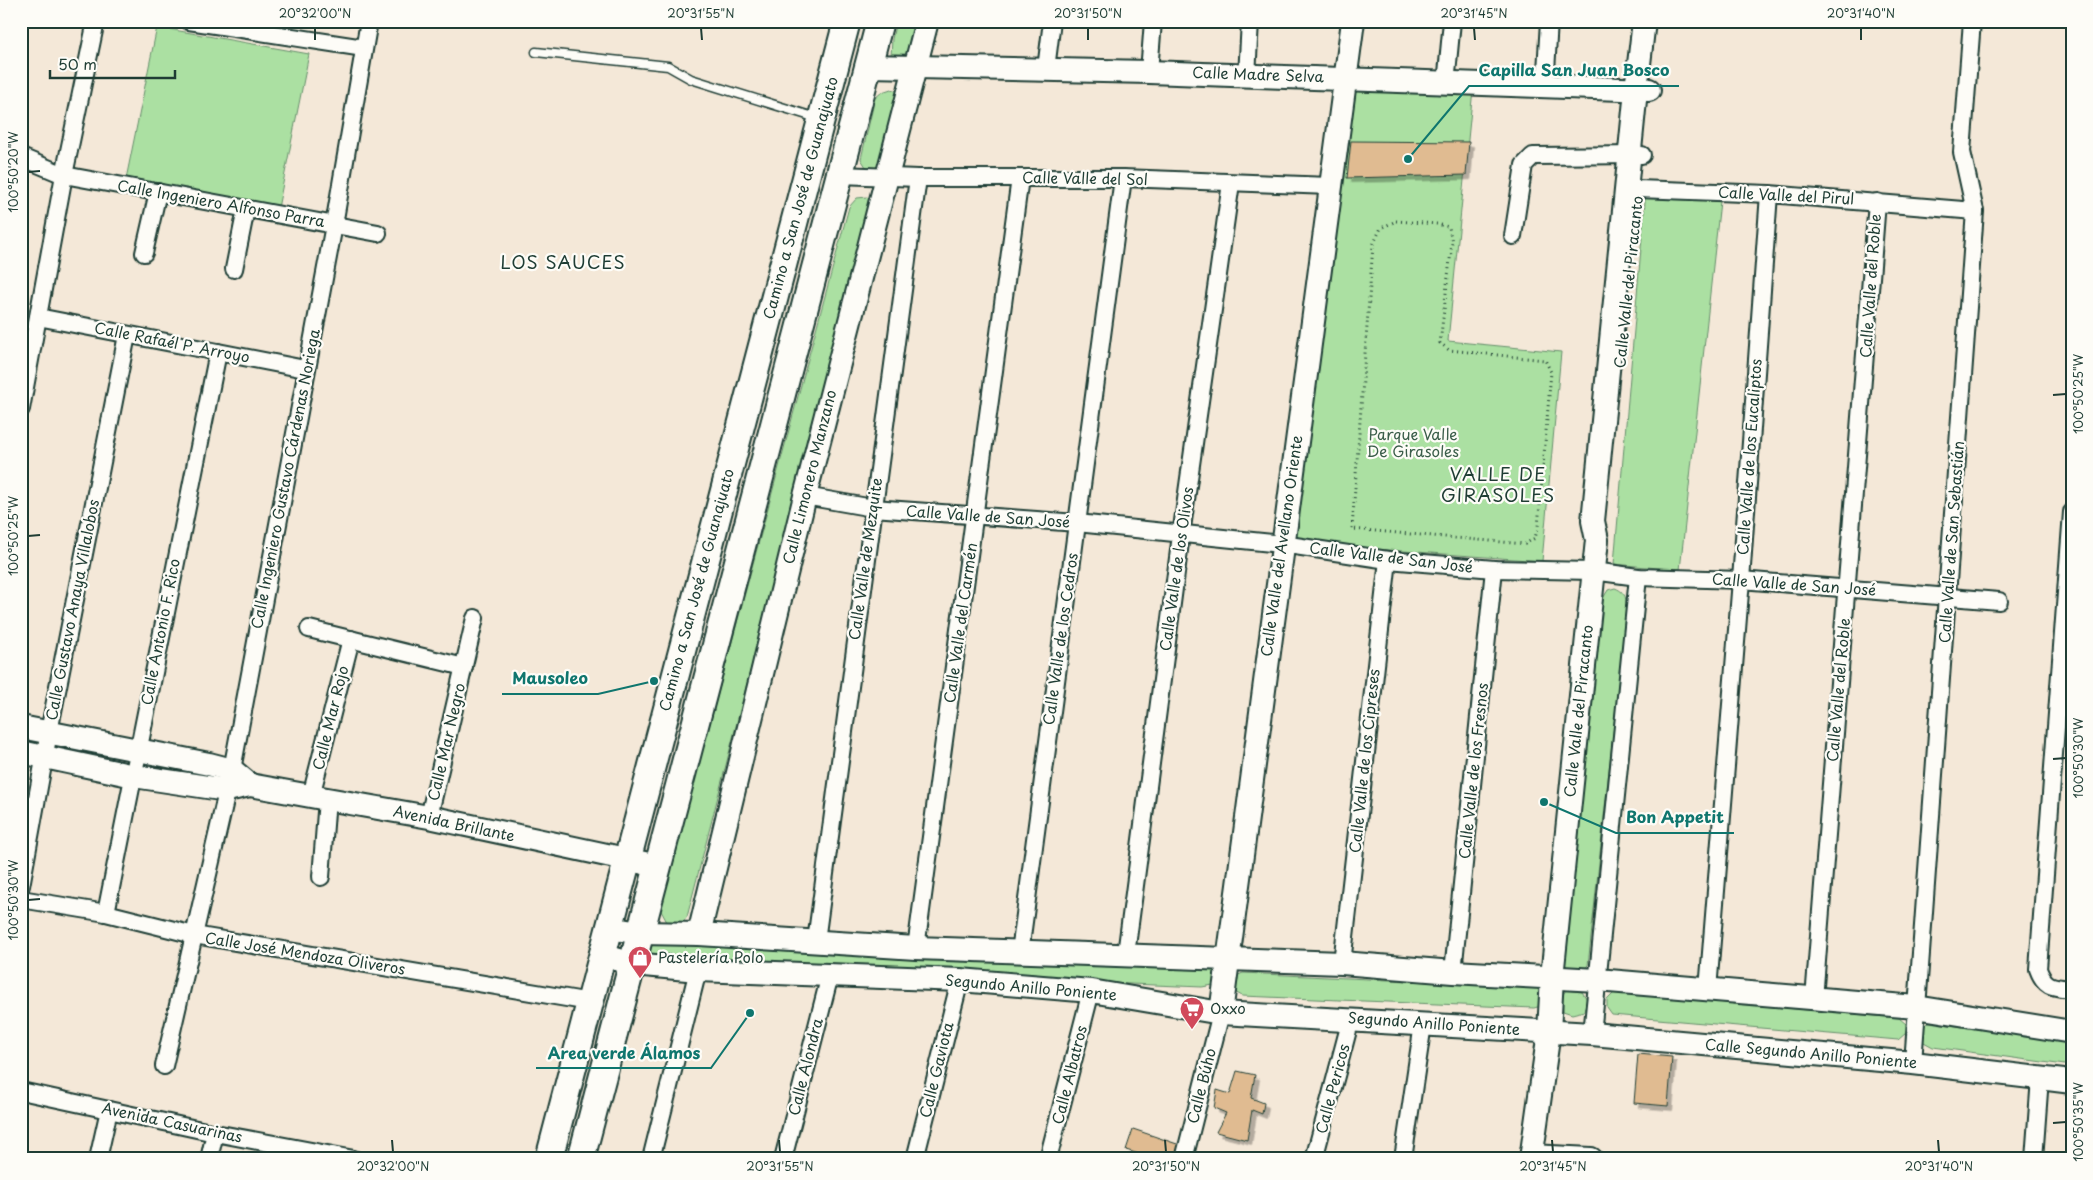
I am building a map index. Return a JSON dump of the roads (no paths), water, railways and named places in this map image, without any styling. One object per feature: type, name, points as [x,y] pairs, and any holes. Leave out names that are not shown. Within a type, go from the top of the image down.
[{"type":"main road","name":"Camino a San José de Guanajuato","points":[[549,1159],[847,21]]},
{"type":"main road","name":"Camino a San José de Guanajuato","points":[[581,1159],[880,21]]},
{"type":"main road","name":"Calle Limonero Manzano","points":[[699,934],[805,496],[927,21]]},
{"type":"main road","name":"Calle Valle del Avellano Oriente","points":[[1221,1013],[1353,21]]},
{"type":"main road","name":"Calle Valle del Piracanto","points":[[1531,1157],[1549,1032],[1552,977],[1597,540],[1593,521],[1636,154],[1642,90],[1644,21]]},
{"type":"main road","name":"Calle Valle del Piracanto","points":[[1642,90],[1658,21]]},
{"type":"main road","name":"Calle Madre Selva","points":[[868,66],[1345,78],[1446,84],[1642,90]]},
{"type":"main road","name":"Avenida Brillante","points":[[21,727],[137,750],[250,785],[430,818],[658,866]]},
{"type":"main road","points":[[21,752],[134,776],[229,780]]},
{"type":"main road","points":[[609,928],[640,933],[699,934],[916,948],[1342,963],[1453,972],[1597,980],[1916,1007],[2072,1032]]},
{"type":"main road","name":"Segundo Anillo Poniente","points":[[602,955],[632,964],[698,970],[960,980],[1091,991],[1221,1013],[1351,1019],[1549,1032]]},
{"type":"main road","name":"Calle Segundo Anillo Poniente","points":[[1549,1032],[1592,1034],[1913,1063],[2072,1082]]},
{"type":"main road","points":[[1531,1157],[1590,1159]]},
{"type":"street","points":[[21,409],[64,175],[96,21]]},
{"type":"street","points":[[189,21],[277,28],[364,48]]},
{"type":"street","name":"Calle Ingeniero Gustavo Cárdenas Noriega","points":[[164,1066],[229,780],[334,225],[369,21]]},
{"type":"street","points":[[1046,69],[1052,21]]},
{"type":"street","points":[[1149,72],[1153,21]]},
{"type":"street","points":[[1247,76],[1250,21]]},
{"type":"street","points":[[1446,84],[1452,21]]},
{"type":"street","points":[[1545,88],[1549,21]]},
{"type":"street","name":"Calle Valle de San Sebastián","points":[[1913,1063],[1975,210],[1962,152],[1972,21]]},
{"type":"street","points":[[1513,236],[1524,165],[1533,156],[1636,154]]},
{"type":"street","name":"Calle Ingeniero Alfonso Parra","points":[[21,157],[64,175],[378,233]]},
{"type":"street","name":"Calle Valle del Sol","points":[[840,175],[918,178],[1123,178],[1330,186]]},
{"type":"street","name":"Calle Valle de Mezquite","points":[[816,941],[918,178]]},
{"type":"street","name":"Calle Valle del Carmén","points":[[916,948],[1020,178]]},
{"type":"street","name":"Calle Valle de los Cedros","points":[[1020,952],[1123,178]]},
{"type":"street","name":"Calle Valle de los Olivos","points":[[1126,954],[1181,535],[1231,183]]},
{"type":"street","name":"Calle Valle del Pirul","points":[[1632,188],[1769,194],[1975,210]]},
{"type":"street","points":[[144,253],[158,192]]},
{"type":"street","name":"Calle Valle de los Eucaliptos","points":[[1708,990],[1741,580],[1769,194]]},
{"type":"street","name":"Calle Valle del Roble","points":[[1814,999],[1848,589],[1877,202]]},
{"type":"street","points":[[234,269],[246,208]]},
{"type":"street","name":"Calle Rafaél P. Arroyo","points":[[38,317],[306,370]]},
{"type":"street","name":"Calle Gustavo Anaya Villalobos","points":[[21,886],[49,732],[128,335]]},
{"type":"street","name":"Calle Antonio F. Rico","points":[[106,913],[134,776],[137,750],[218,352]]},
{"type":"street","name":"Calle Valle de San José","points":[[805,496],[873,508],[1077,523],[1282,544],[1388,560],[1494,570],[1593,571],[1638,577],[1741,580],[1998,600]]},
{"type":"street","points":[[2072,512],[2068,610],[2038,969],[2042,980],[2052,987],[2072,990]]},
{"type":"street","name":"Calle Valle de los Cipreses","points":[[1342,963],[1388,560]]},
{"type":"street","name":"Calle Valle de los Fresnos","points":[[1453,972],[1494,570]]},
{"type":"street","points":[[1592,1034],[1638,577]]},
{"type":"street","name":"Calle Mar Negro","points":[[430,818],[475,618]]},
{"type":"street","points":[[309,629],[464,667]]},
{"type":"street","name":"Calle Mar Rojo","points":[[321,877],[319,798],[351,639]]},
{"type":"street","name":"Calle José Mendoza Oliveros","points":[[21,900],[106,913],[194,935],[590,1002]]},
{"type":"street","points":[[651,1159],[698,970]]},
{"type":"street","name":"Calle Alondra","points":[[783,1159],[830,975]]},
{"type":"street","name":"Calle Gaviota","points":[[914,1159],[960,980]]},
{"type":"street","name":"Calle Albatros","points":[[1048,1159],[1091,991]]},
{"type":"street","name":"Calle Búho","points":[[1184,1159],[1221,1013]]},
{"type":"street","name":"Calle Pericos","points":[[1314,1159],[1351,1019]]},
{"type":"street","points":[[1403,1159],[1423,1024]]},
{"type":"street","points":[[2034,1159],[2040,1078]]},
{"type":"street","name":"Avenida Casuarinas","points":[[21,1091],[319,1156],[354,1159]]},
{"type":"street","points":[[98,1159],[109,1110]]},
{"type":"street","points":[[209,1159],[215,1133]]},
{"type":"lane","points":[[536,52],[668,66],[691,79],[821,120]]},
{"type":"place","name":"Capilla San Juan Bosco","points":[[1408,159]]},
{"type":"place","name":"Mausoleo","points":[[654,681]]},
{"type":"place","name":"Bon Appetit","points":[[1544,802]]},
{"type":"place","name":"Pastelería Polo","points":[[640,979]]},
{"type":"place","name":"Area verde Álamos","points":[[750,1013]]},
{"type":"place","name":"Oxxo","points":[[1192,1030]]},
{"type":"district","name":"LOS SAUCES","points":[[563,263]]},
{"type":"district","name":"VALLE DE GIRASOLES","points":[[1498,485]]},
{"type":"park label","name":"Parque Valle De Girasoles","points":[[1413,444]]}]
